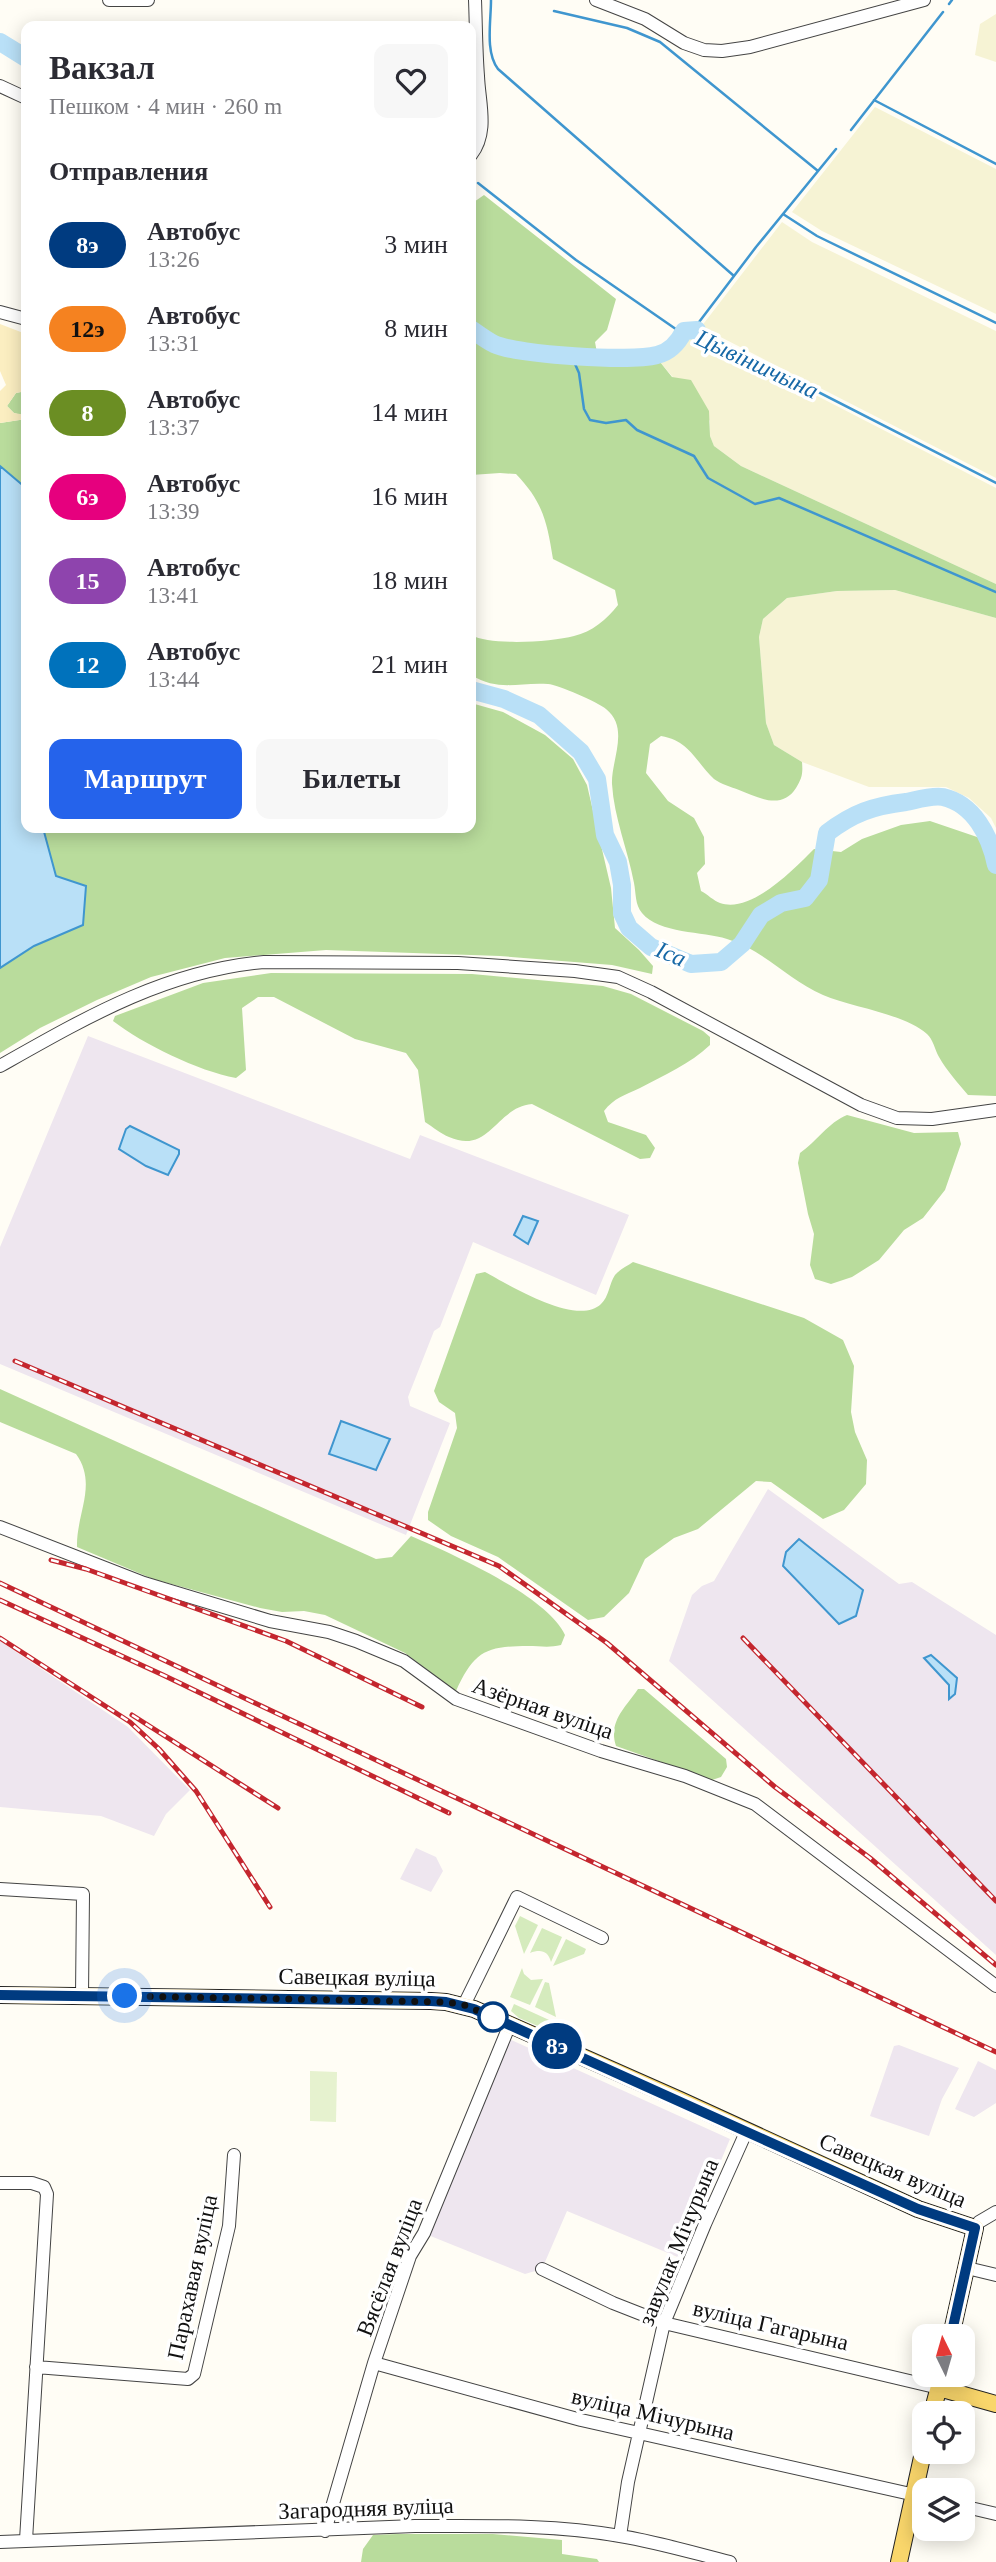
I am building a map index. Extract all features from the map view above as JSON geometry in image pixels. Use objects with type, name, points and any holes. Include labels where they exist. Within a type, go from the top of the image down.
[{"type":"main road","name":"Савецкая вуліца","points":[[0,1995],[431,2001],[464,2005],[918,2209],[975,2228]]},
{"type":"main road","points":[[954,2324],[975,2228]]},
{"type":"main road","name":"вуліца Гагарына","points":[[955,2387],[996,2404]]},
{"type":"main road","points":[[898,2562],[912,2516]]},
{"type":"street","points":[[116,1],[148,0]]},
{"type":"street","points":[[475,0],[476,21]]},
{"type":"street","points":[[596,0],[645,19],[684,43],[704,50],[722,51],[750,47],[924,0]]},
{"type":"street","points":[[476,26],[482,118],[476,148]]},
{"type":"street","points":[[0,86],[21,96]]},
{"type":"street","points":[[0,312],[21,318]]},
{"type":"street","points":[[0,1066],[128,998],[191,974],[264,962],[458,963],[575,971],[618,977],[651,992],[861,1105],[897,1118],[932,1119],[996,1110]]},
{"type":"street","name":"Азёрная вуліца","points":[[0,1527],[144,1583],[271,1621],[329,1632],[404,1661],[456,1699],[601,1751],[685,1776],[755,1804],[996,1986]]},
{"type":"street","points":[[0,1889],[83,1894],[82,1995]]},
{"type":"street","points":[[464,2005],[517,1897],[602,1938]]},
{"type":"street","name":"Вясёлая вуліца","points":[[325,2531],[374,2363],[410,2256],[424,2233],[510,2024]]},
{"type":"street","name":"завулак Мічурына","points":[[620,2536],[639,2432],[664,2323],[747,2130]]},
{"type":"street","name":"Парахавая вуліца","points":[[36,2367],[188,2379],[194,2374],[229,2227],[234,2155]]},
{"type":"street","points":[[0,2183],[32,2183],[44,2187],[47,2194],[26,2540]]},
{"type":"street","name":"Савецкая вуліца","points":[[975,2228],[979,2222],[996,2213]]},
{"type":"street","points":[[967,2268],[996,2275]]},
{"type":"street","name":"вуліца Гагарына","points":[[542,2269],[613,2303],[664,2323],[912,2375]]},
{"type":"street","name":"вуліца Мічурына","points":[[374,2363],[556,2414],[912,2495]]},
{"type":"street","points":[[975,2509],[996,2514]]},
{"type":"street","name":"Загародняя вуліца","points":[[0,2542],[415,2526],[480,2526],[552,2529],[620,2536],[730,2562]]},
{"type":"shaded area","points":[[996,14],[996,62],[975,55],[980,24]]},
{"type":"shaded area","points":[[875,107],[996,169],[996,314],[822,231],[792,212]]},
{"type":"shaded area","points":[[782,222],[812,242],[996,331],[996,478],[701,327]]},
{"type":"shaded area","points":[[691,334],[703,337],[996,488],[996,584],[741,466],[714,446],[710,436],[710,421],[660,362],[681,349]]},
{"type":"shaded area","points":[[895,590],[996,618],[996,828],[991,818],[969,798],[946,787],[869,787],[802,762],[774,745],[766,723],[759,637],[763,619],[787,598],[837,591]]},
{"type":"shaded area","points":[[88,1036],[410,1159],[420,1135],[629,1215],[596,1295],[473,1242],[440,1327],[434,1331],[408,1397],[410,1406],[450,1423],[406,1535],[0,1364],[0,1247]]},
{"type":"shaded area","points":[[768,1489],[899,1584],[912,1582],[996,1635],[996,1955],[669,1661],[692,1595],[702,1586],[714,1581]]},
{"type":"shaded area","points":[[0,1641],[128,1727],[190,1790],[166,1814],[154,1836],[101,1816],[0,1807]]},
{"type":"shaded area","points":[[416,1848],[436,1857],[443,1871],[431,1892],[400,1879]]},
{"type":"shaded area","points":[[507,2038],[730,2139],[680,2258],[567,2211],[542,2269],[525,2274],[428,2235]]},
{"type":"shaded area","points":[[899,2045],[959,2068],[942,2099],[929,2136],[870,2116],[894,2046]]},
{"type":"shaded area","points":[[978,2061],[996,2070],[996,2103],[974,2117],[955,2109]]},
{"type":"green space","points":[[484,195],[616,299],[607,330],[595,342],[597,353],[605,365],[641,366],[660,362],[672,377],[691,380],[709,411],[710,436],[714,446],[741,466],[996,584],[996,618],[895,590],[837,591],[787,598],[763,619],[759,637],[766,723],[774,745],[802,762],[800,781],[784,799],[762,799],[714,779],[686,747],[661,736],[650,744],[646,773],[668,801],[694,818],[704,837],[705,864],[697,873],[701,891],[720,903],[732,905],[758,896],[784,878],[814,849],[841,852],[862,839],[901,825],[930,821],[980,838],[996,836],[996,1096],[968,1095],[942,1062],[929,1036],[917,1027],[810,989],[740,944],[717,936],[670,928],[650,920],[642,913],[637,903],[615,809],[612,775],[618,735],[613,717],[595,702],[553,685],[500,685],[476,678],[476,636],[507,642],[564,638],[593,628],[618,605],[615,590],[553,559],[538,503],[516,474],[476,475],[476,201]]},
{"type":"green space","points":[[21,392],[21,415],[14,413],[7,406],[16,393]]},
{"type":"green space","points":[[21,420],[21,484],[0,466],[0,423]]},
{"type":"green space","points":[[476,704],[503,712],[545,735],[573,759],[587,785],[611,888],[615,928],[653,966],[652,974],[612,965],[500,956],[326,950],[225,958],[151,977],[40,1028],[0,1053],[0,968],[34,946],[83,925],[56,876],[44,833],[476,833]]},
{"type":"green space","points":[[271,973],[472,974],[603,986],[631,994],[703,1031],[710,1037],[710,1045],[677,1069],[616,1100],[604,1111],[608,1122],[646,1135],[655,1148],[650,1158],[640,1159],[532,1104],[510,1113],[474,1140],[463,1141],[446,1136],[425,1122],[418,1070],[406,1053],[355,1039],[274,997],[258,997],[242,1008],[246,1070],[236,1078],[172,1056],[113,1021],[115,1016],[203,983]]},
{"type":"green space","points":[[847,1115],[914,1133],[958,1132],[961,1144],[945,1190],[923,1218],[904,1230],[879,1260],[852,1277],[831,1284],[815,1279],[810,1265],[814,1234],[798,1163],[800,1153],[834,1122]]},
{"type":"green space","points":[[633,1262],[804,1318],[843,1340],[854,1366],[851,1412],[855,1432],[867,1460],[866,1484],[844,1510],[823,1519],[771,1482],[756,1481],[698,1529],[674,1538],[645,1559],[629,1593],[604,1617],[588,1620],[498,1557],[451,1536],[428,1520],[428,1512],[457,1428],[455,1413],[439,1402],[434,1391],[476,1274],[485,1272],[543,1302],[576,1311],[590,1310],[604,1301],[615,1275]]},
{"type":"green space","points":[[0,1389],[376,1559],[392,1557],[411,1536],[429,1544],[496,1577],[539,1605],[555,1620],[565,1635],[561,1645],[513,1646],[491,1650],[475,1660],[456,1691],[405,1653],[325,1615],[260,1608],[153,1579],[77,1547],[86,1488],[82,1465],[76,1454],[0,1422]]},
{"type":"green space","points":[[638,1689],[644,1689],[726,1759],[727,1767],[721,1777],[712,1780],[616,1746],[616,1722]]},
{"type":"green space","points":[[520,1916],[538,1925],[524,1954],[515,1926]]},
{"type":"green space","points":[[542,1928],[562,1937],[551,1962],[544,1952],[530,1953]]},
{"type":"green space","points":[[566,1939],[586,1949],[584,1954],[553,1966]]},
{"type":"green space","points":[[522,1968],[531,1980],[543,1979],[530,2005],[510,1997]]},
{"type":"green space","points":[[545,1982],[549,1983],[556,2017],[535,2007]]},
{"type":"green space","points":[[514,2004],[558,2024],[554,2033],[519,2018],[511,2011]]},
{"type":"green space","points":[[310,2071],[337,2072],[336,2122],[310,2121]]},
{"type":"green space","points":[[493,2534],[562,2540],[562,2554],[597,2559],[599,2562],[361,2562],[363,2549],[373,2535]]},
{"type":"sand","points":[[0,324],[21,332],[21,392],[16,393],[7,406],[14,413],[21,414],[21,420],[0,423],[0,391],[6,385],[0,371]]},
{"type":"water","points":[[0,466],[21,484],[21,833],[44,833],[56,876],[86,886],[83,925],[34,946],[0,968]]},
{"type":"water","points":[[130,1126],[179,1150],[168,1175],[146,1166],[119,1149],[126,1129]]},
{"type":"water","points":[[523,1216],[538,1221],[528,1244],[514,1235]]},
{"type":"water","points":[[341,1421],[390,1439],[376,1470],[329,1454]]},
{"type":"water","points":[[799,1539],[863,1590],[856,1616],[839,1624],[783,1566],[786,1552]]},
{"type":"water","points":[[931,1655],[957,1678],[955,1694],[949,1699],[949,1685],[924,1658]]},
{"type":"waterway","points":[[491,0],[490,45],[498,69],[734,276]]},
{"type":"waterway","points":[[949,4],[952,0]]},
{"type":"waterway","points":[[554,11],[627,28],[660,42],[818,171]]},
{"type":"waterway","points":[[851,130],[943,12]]},
{"type":"waterway","name":"Цывіншчына","points":[[0,42],[21,55]]},
{"type":"waterway","points":[[874,100],[996,164]]},
{"type":"waterway","points":[[693,330],[836,149]]},
{"type":"waterway","points":[[478,183],[576,260],[683,334]]},
{"type":"waterway","points":[[783,214],[817,236],[996,323]]},
{"type":"waterway","name":"Цывіншчына","points":[[697,330],[996,483]]},
{"type":"waterway","name":"Цывіншчына","points":[[476,333],[494,344],[507,348],[549,354],[624,358],[662,354],[673,346],[684,331],[697,330]]},
{"type":"waterway","points":[[571,355],[579,373],[584,409],[590,420],[606,423],[626,420],[637,430],[694,456],[708,478],[755,504],[779,498],[996,592]]},
{"type":"waterway","name":"Іса","points":[[476,691],[504,699],[539,715],[581,752],[597,779],[605,835],[618,862],[622,885],[622,913],[629,928],[651,947],[691,964],[721,962],[742,944],[761,915],[781,903],[805,898],[819,880],[827,833],[855,815],[873,808],[934,797],[954,801],[964,806],[979,823],[990,843],[996,865]]},
{"type":"railway","points":[[15,1361],[499,1566],[607,1643],[775,1787],[870,1858],[996,1965]]},
{"type":"railway","points":[[51,1560],[86,1569],[286,1641],[422,1707]]},
{"type":"railway","points":[[0,1583],[996,2052]]},
{"type":"railway","points":[[0,1600],[163,1675],[449,1813]]},
{"type":"railway","points":[[0,1638],[130,1722],[159,1749],[196,1791],[270,1907]]},
{"type":"railway","points":[[743,1638],[996,1901]]},
{"type":"railway","points":[[132,1715],[278,1808]]},
{"type":"bus line","name":"8э","points":[[0,1995],[431,2001],[464,2005],[918,2209],[975,2228],[954,2324]]},
{"type":"route","points":[[125,1996],[446,2002],[464,2005],[493,2017]]}]
